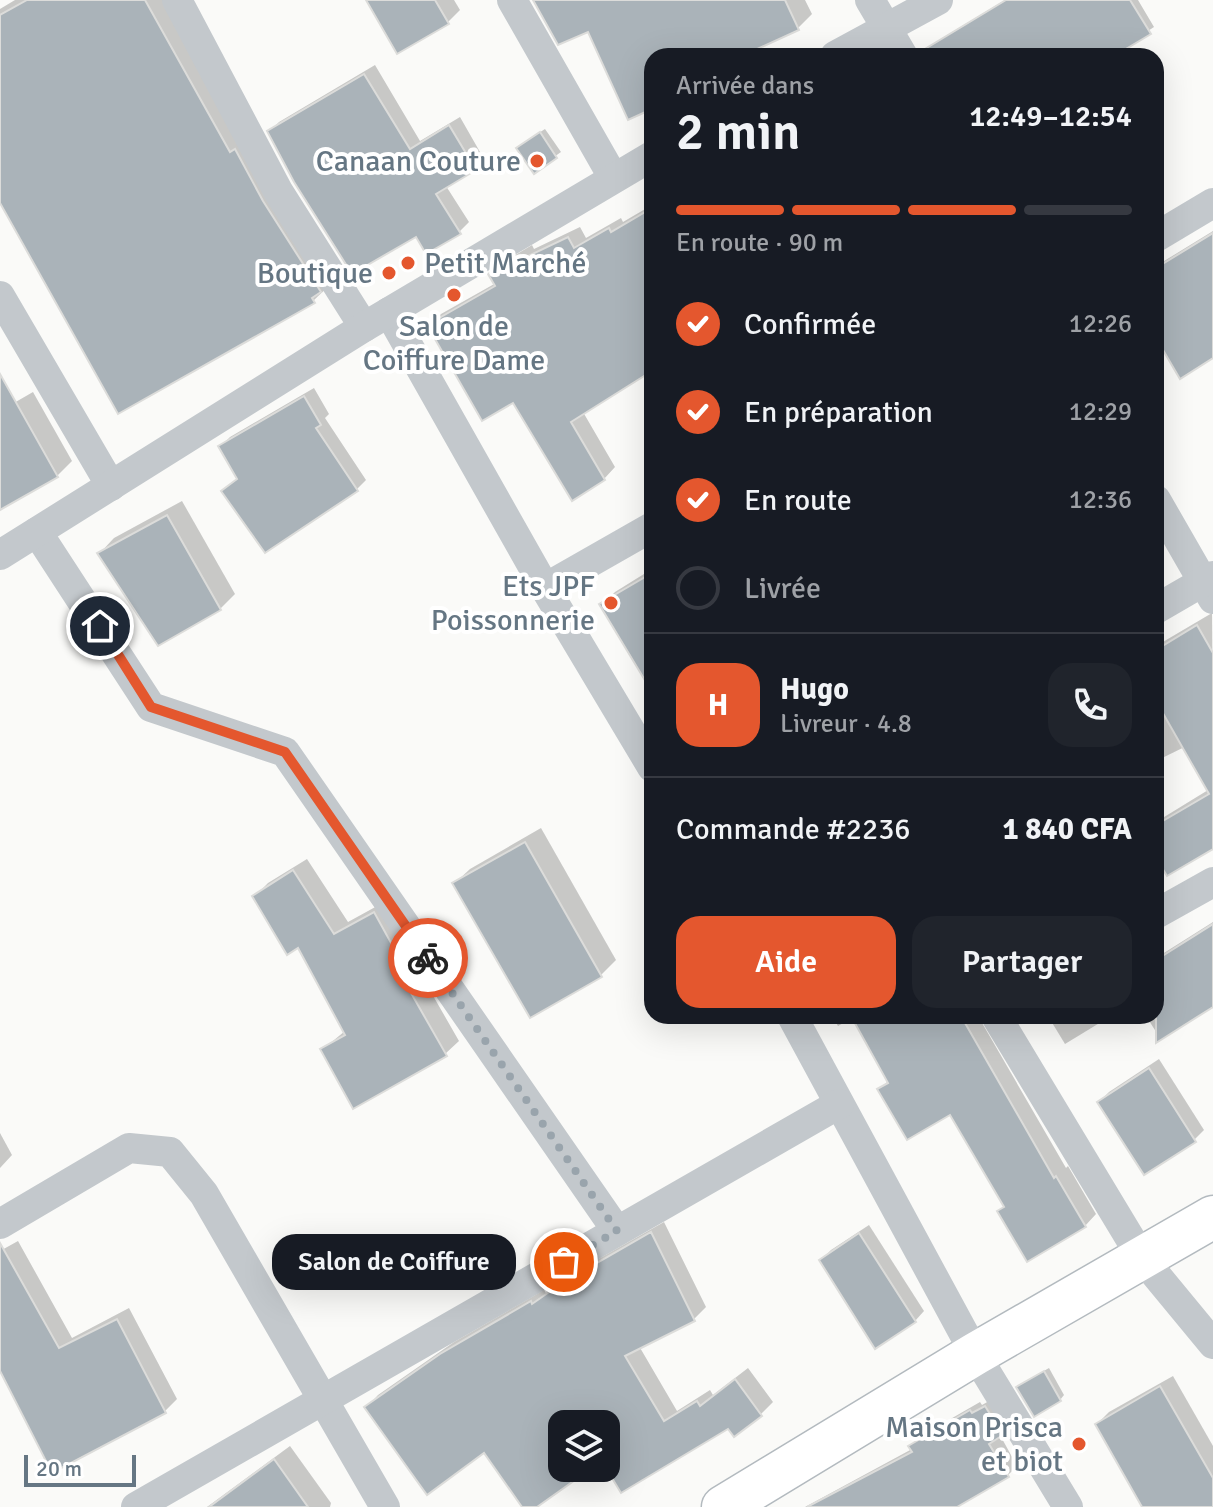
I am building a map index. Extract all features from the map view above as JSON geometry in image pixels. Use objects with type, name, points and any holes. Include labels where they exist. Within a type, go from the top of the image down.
[{"type":"street","points":[[177,0],[278,191],[376,320],[545,588],[644,754]]},
{"type":"street","points":[[512,0],[613,177]]},
{"type":"street","points":[[870,0],[899,48]]},
{"type":"street","points":[[851,48],[938,0]]},
{"type":"street","points":[[0,555],[376,320],[644,160]]},
{"type":"street","points":[[1164,232],[1213,203]]},
{"type":"street","points":[[0,296],[111,486]]},
{"type":"street","points":[[1164,513],[1210,585],[1164,605]]},
{"type":"street","points":[[37,532],[151,707],[285,752],[617,1231]]},
{"type":"street","points":[[545,588],[644,532]]},
{"type":"street","points":[[1164,910],[1213,882]]},
{"type":"street","points":[[796,1024],[975,1354],[1068,1507]]},
{"type":"street","points":[[1001,1024],[1142,1258],[1213,1344]]},
{"type":"street","points":[[136,1507],[839,1104]]},
{"type":"street","points":[[0,1224],[129,1148],[170,1152],[204,1194],[385,1507]]},
{"type":"street","points":[[723,1507],[975,1354],[1213,1217]]},
{"type":"building","points":[[27,0],[145,0],[230,152],[235,149],[263,201],[321,292],[312,298],[315,303],[118,414],[0,203],[0,15]]},
{"type":"building","points":[[366,0],[435,0],[449,24],[397,54]]},
{"type":"building","points":[[533,0],[785,0],[799,30],[760,48],[644,48],[644,113],[628,120],[588,32],[558,45]]},
{"type":"building","points":[[1006,0],[1130,0],[1151,34],[1127,48],[927,48]]},
{"type":"building","points":[[364,74],[410,149],[449,125],[476,170],[436,194],[461,234],[426,254],[416,237],[352,274],[294,182],[267,131]]},
{"type":"building","points":[[540,132],[557,158],[534,174],[516,148]]},
{"type":"building","points":[[644,213],[644,376],[571,422],[605,480],[572,501],[513,403],[482,421],[427,325],[495,286],[488,274],[520,255],[522,259],[568,237],[574,248],[609,228],[611,232]]},
{"type":"building","points":[[1213,233],[1213,358],[1180,379],[1164,352],[1164,263]]},
{"type":"building","points":[[0,374],[58,477],[0,510]]},
{"type":"building","points":[[304,396],[321,425],[316,428],[358,491],[265,553],[221,491],[237,479],[218,446]]},
{"type":"building","points":[[167,515],[221,610],[158,646],[97,553]]},
{"type":"building","points":[[644,578],[644,679],[599,604]]},
{"type":"building","points":[[1197,625],[1213,653],[1213,849],[1167,876],[1164,871],[1164,820],[1209,794],[1164,715],[1164,645]]},
{"type":"building","points":[[525,842],[602,977],[530,1018],[452,883]]},
{"type":"building","points":[[293,870],[334,934],[374,912],[417,990],[411,993],[447,1056],[353,1109],[320,1049],[345,1035],[298,948],[287,955],[252,896]]},
{"type":"building","points":[[1213,924],[1213,1007],[1156,1043],[1156,1024],[1164,1024],[1164,955]]},
{"type":"building","points":[[855,1024],[966,1024],[1054,1178],[1056,1176],[1086,1227],[1027,1262],[997,1211],[1004,1207],[950,1115],[907,1140],[877,1089],[888,1083]]},
{"type":"building","points":[[1149,1068],[1196,1142],[1144,1175],[1097,1102]]},
{"type":"building","points":[[651,1232],[695,1321],[625,1356],[664,1421],[697,1401],[700,1406],[735,1379],[762,1416],[734,1437],[728,1429],[621,1493],[614,1482],[620,1482],[620,1410],[548,1410],[548,1482],[572,1482],[537,1507],[522,1507],[484,1453],[427,1495],[364,1407],[440,1354],[531,1301],[532,1304],[562,1283]]},
{"type":"building","points":[[859,1233],[916,1322],[875,1349],[819,1260]]},
{"type":"building","points":[[0,1243],[59,1348],[117,1319],[166,1413],[52,1473],[0,1371]]},
{"type":"building","points":[[1044,1371],[1061,1401],[1034,1417],[1016,1387]]},
{"type":"building","points":[[1160,1386],[1213,1478],[1213,1507],[1142,1507],[1095,1424]]},
{"type":"building","points":[[985,1406],[1003,1435],[989,1444],[1009,1477],[957,1507],[807,1507],[912,1452],[908,1446],[970,1410],[972,1413]]},
{"type":"building","points":[[274,1459],[308,1507],[209,1507]]},
{"type":"way so far","points":[[428,958],[617,1231],[564,1262]]},
{"type":"place","name":"Canaan Couture","points":[[537,161]]},
{"type":"place","name":"Petit Marché","points":[[408,263]]},
{"type":"place","name":"Boutique","points":[[389,273]]},
{"type":"place","name":"Salon de Coiffure Dame","points":[[454,295]]},
{"type":"place","name":"Ets JPF Poissonnerie","points":[[611,603]]},
{"type":"place","name":"Salon de Coiffure","points":[[564,1262]]},
{"type":"place","name":"Maison Prisca et biot","points":[[1079,1444]]},
{"type":"route","points":[[100,626],[151,707],[285,752],[428,958]]}]
